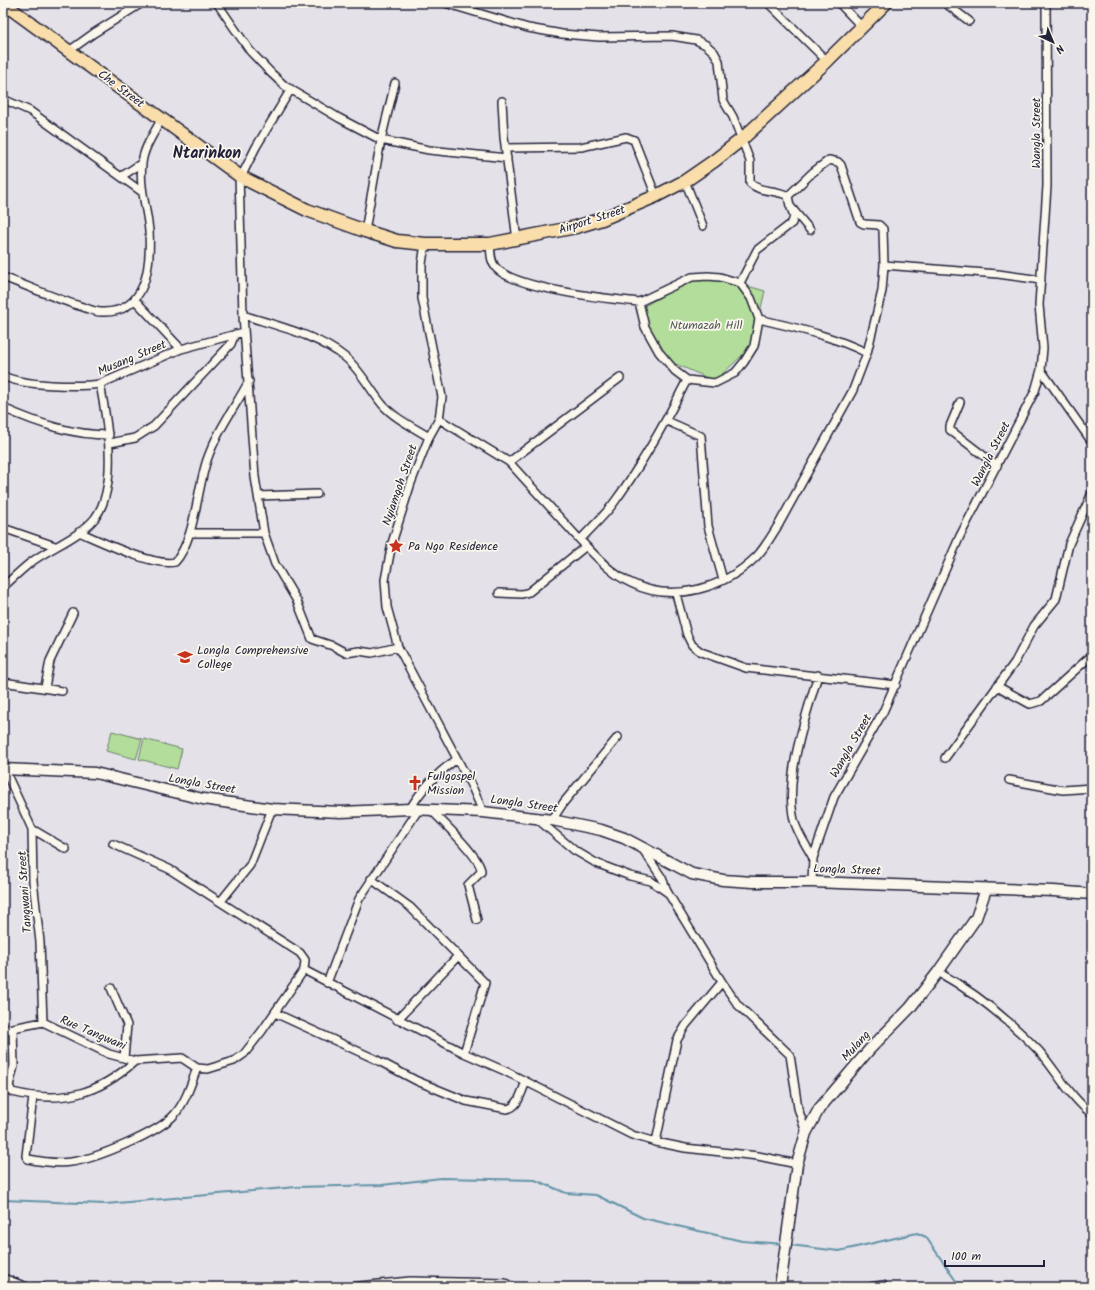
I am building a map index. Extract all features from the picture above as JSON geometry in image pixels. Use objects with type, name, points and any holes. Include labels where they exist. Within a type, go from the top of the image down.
[{"type":"highway","name":"Che Street","points":[[3,3],[161,120],[240,176]]},
{"type":"highway","name":"Airport Street","points":[[240,176],[307,210],[364,232],[397,241],[425,244],[490,244],[517,240],[576,227],[602,219],[656,196],[685,181],[714,161],[742,139],[827,61],[886,3]]},
{"type":"main road","name":"Longla Street","points":[[3,768],[95,773],[203,799],[272,809],[341,812],[414,809],[483,812],[552,820],[601,830],[624,838],[695,875],[723,880],[1054,891],[1092,894]]},
{"type":"main road","name":"Mulang","points":[[780,1287],[797,1164],[806,1133],[819,1109],[869,1050],[910,1008],[938,972],[976,918],[986,889]]},
{"type":"street","points":[[69,51],[129,6],[142,3]]},
{"type":"street","points":[[218,3],[250,51],[271,73],[285,86],[339,118],[381,140],[429,150],[507,158]]},
{"type":"street","points":[[445,3],[528,28],[562,34],[599,37],[672,36],[696,40],[714,52],[719,61],[723,100],[734,117],[750,161],[750,183],[758,189],[781,192],[788,196],[794,216],[792,223],[757,250],[740,283]]},
{"type":"street","points":[[768,3],[827,61]]},
{"type":"street","points":[[839,3],[862,27]]},
{"type":"street","points":[[945,3],[970,21]]},
{"type":"street","name":"Wangla Street","points":[[812,882],[813,858],[834,797],[883,712],[960,536],[1035,391],[1041,370],[1043,348],[1039,305],[1047,186],[1046,3]]},
{"type":"street","points":[[364,232],[381,140],[395,82]]},
{"type":"street","points":[[291,89],[240,176],[244,332],[258,496],[264,533],[275,564],[297,601],[312,639],[333,646],[346,653],[359,651],[372,653],[398,647]]},
{"type":"street","points":[[3,99],[30,111],[122,176],[142,192]]},
{"type":"street","points":[[502,100],[507,158],[517,240]]},
{"type":"street","points":[[3,277],[51,296],[99,312],[124,309],[135,300],[145,281],[149,259],[149,230],[142,192],[142,163],[147,147],[161,120]]},
{"type":"street","points":[[506,148],[581,147],[626,137],[631,138],[634,140],[656,196]]},
{"type":"street","points":[[439,420],[509,462],[586,546],[618,576],[632,584],[652,590],[676,594],[697,590],[723,580],[745,566],[768,542],[853,390],[867,353],[878,308],[884,265],[883,229],[879,225],[864,224],[860,222],[841,165],[838,162],[828,160],[788,196]]},
{"type":"street","points":[[122,176],[142,163]]},
{"type":"street","points":[[685,181],[703,226]]},
{"type":"street","points":[[790,206],[810,230]]},
{"type":"street","name":"Nyiamgoh Street","points":[[425,244],[422,264],[422,298],[442,397],[439,420],[429,437],[411,483],[388,561],[385,580],[387,607],[398,647],[483,812]]},
{"type":"street","points":[[490,244],[492,261],[504,274],[531,284],[597,298],[639,302],[692,277],[720,276],[740,283],[751,298],[759,319],[754,346],[735,373],[715,383],[688,380],[675,371],[658,352],[645,327],[639,302]]},
{"type":"street","points":[[884,265],[998,274],[1041,280]]},
{"type":"street","points":[[135,300],[181,349]]},
{"type":"street","points":[[243,315],[280,327],[335,350],[348,360],[383,404],[396,417],[429,437]]},
{"type":"street","points":[[759,319],[824,335],[846,342],[867,353]]},
{"type":"street","name":"Musang Street","points":[[3,376],[51,385],[87,386],[100,384],[181,349],[244,332]]},
{"type":"street","points":[[110,444],[135,438],[154,426],[231,344],[236,334]]},
{"type":"street","points":[[1041,370],[1092,442]]},
{"type":"street","points":[[509,462],[620,378]]},
{"type":"street","points":[[580,540],[613,504],[667,421],[688,380]]},
{"type":"street","points":[[79,532],[122,550],[158,561],[170,563],[177,560],[190,533],[198,493],[208,456],[249,381]]},
{"type":"street","points":[[3,587],[30,563],[79,532],[100,510],[108,481],[110,444],[100,384]]},
{"type":"street","points":[[960,402],[950,430],[997,466]]},
{"type":"street","points":[[3,408],[44,425],[94,435],[109,435]]},
{"type":"street","points":[[667,421],[701,436],[708,526],[723,580]]},
{"type":"street","points":[[945,758],[984,707],[997,686],[1015,662],[1034,626],[1056,599],[1069,544],[1092,493]]},
{"type":"street","points":[[258,496],[317,494]]},
{"type":"street","points":[[3,528],[55,546]]},
{"type":"street","points":[[190,533],[264,533]]},
{"type":"street","points":[[499,593],[522,594],[529,592],[586,546]]},
{"type":"street","points":[[676,594],[687,635],[692,645],[701,652],[746,668],[896,685]]},
{"type":"street","points":[[45,687],[50,661],[73,613]]},
{"type":"street","points":[[997,686],[1030,704],[1041,701],[1092,655]]},
{"type":"street","points":[[813,858],[794,822],[792,809],[793,771],[800,739],[818,675]]},
{"type":"street","points":[[3,682],[45,687],[62,691]]},
{"type":"street","points":[[552,820],[568,797],[618,737]]},
{"type":"street","points":[[327,983],[359,899],[414,809],[423,788],[431,779],[457,759]]},
{"type":"street","name":"Tangwani Street","points":[[3,768],[32,830],[33,881],[40,942],[43,1022]]},
{"type":"street","points":[[1010,780],[1063,790],[1092,788]]},
{"type":"street","points":[[221,902],[250,865],[272,809]]},
{"type":"street","points":[[431,810],[461,841],[480,866],[481,872],[468,885],[477,920]]},
{"type":"street","points":[[536,818],[564,842],[596,863],[651,882],[668,893]]},
{"type":"street","points":[[32,830],[66,849]]},
{"type":"street","points":[[113,844],[169,869],[300,953],[305,960],[304,970],[275,1013],[244,1054],[234,1061],[208,1069],[197,1068],[182,1058],[135,1061]]},
{"type":"street","points":[[642,848],[662,878],[668,893],[722,982],[738,1005],[790,1055],[798,1108],[806,1133]]},
{"type":"street","points":[[372,879],[410,907],[485,983],[464,1053]]},
{"type":"street","points":[[397,1020],[458,956]]},
{"type":"street","points":[[304,970],[397,1020],[632,1134],[656,1142],[685,1148],[758,1156],[797,1164]]},
{"type":"street","points":[[938,972],[958,983],[997,1011],[1040,1052],[1066,1087],[1091,1111]]},
{"type":"street","points":[[656,1142],[677,1040],[686,1025],[722,982]]},
{"type":"street","points":[[111,988],[127,1025],[124,1058]]},
{"type":"street","points":[[275,1013],[375,1059],[417,1081],[466,1101],[507,1109],[512,1108],[516,1105],[526,1082]]},
{"type":"street","name":"Rue Tangwani","points":[[3,1030],[43,1022],[97,1048],[135,1061]]},
{"type":"street","name":"Rue Tangwani","points":[[13,1028],[14,1066],[9,1089],[12,1092],[33,1097],[76,1095],[94,1089],[110,1081],[135,1061]]},
{"type":"street","points":[[33,1097],[26,1156],[28,1159],[43,1163],[71,1162],[90,1158],[160,1127],[174,1115],[184,1101],[197,1068]]},
{"type":"street","points":[[3,1278],[27,1287]]},
{"type":"street","points":[[349,1287],[410,1284],[506,1283],[513,1287]]},
{"type":"street","points":[[870,1287],[883,1285]]},
{"type":"street","points":[[34,1287],[42,1287]]},
{"type":"green space","name":"Ntumazah Hill","points":[[694,278],[720,278],[765,291],[752,346],[715,381],[664,359],[646,327],[641,308]]},
{"type":"green space","points":[[112,731],[142,739],[136,759],[106,751]]},
{"type":"green space","points":[[144,739],[182,749],[177,769],[139,759]]},
{"type":"waterway","points":[[3,1200],[106,1204],[296,1187],[382,1185],[441,1178],[535,1180],[566,1193],[596,1195],[643,1218],[742,1241],[784,1244]]},
{"type":"waterway","points":[[790,1245],[839,1251],[917,1233],[926,1237],[960,1287]]},
{"type":"place","name":"Pa Ngo Residence","points":[[396,546]]},
{"type":"place","name":"Longla Comprehensive College","points":[[185,657]]},
{"type":"place","name":"Fullgospel Mission","points":[[415,783]]},
{"type":"district","name":"Ntarinkon","points":[[207,153]]}]
